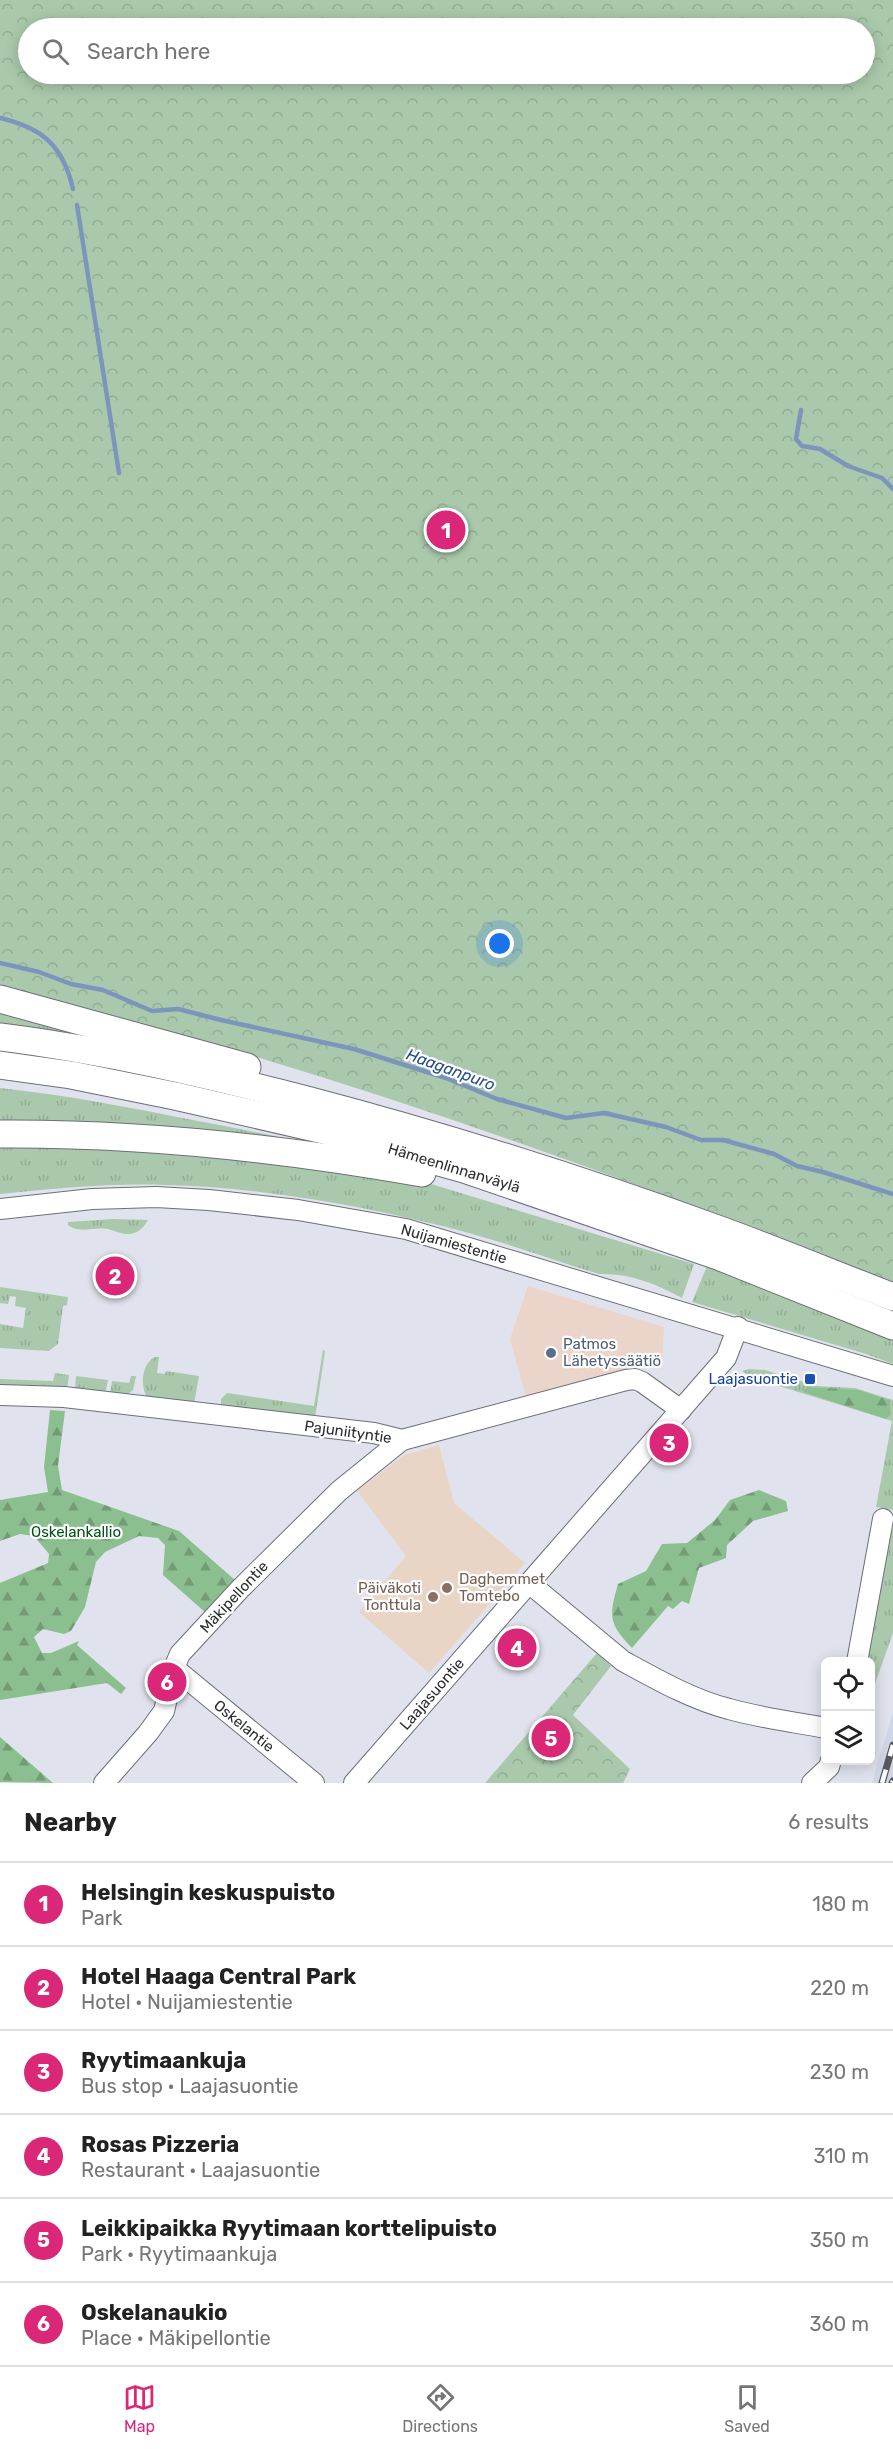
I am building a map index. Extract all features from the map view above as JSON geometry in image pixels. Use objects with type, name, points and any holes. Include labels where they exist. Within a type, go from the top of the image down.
[{"type":"highway","points":[[0,999],[294,1080],[388,1121]]},
{"type":"highway","name":"Hämeenlinnanväylä","points":[[0,1037],[77,1048],[180,1069],[388,1121],[533,1165],[650,1204],[893,1297]]},
{"type":"highway","name":"Hämeenlinnanväylä","points":[[0,1065],[71,1075],[324,1130],[464,1169],[718,1256],[893,1326]]},
{"type":"highway","points":[[0,1134],[72,1133],[240,1145],[527,1191]]},
{"type":"street","name":"Nuijamiestentie","points":[[0,1209],[92,1199],[156,1197],[209,1200],[298,1210],[406,1229],[893,1376]]},
{"type":"street","name":"Laajasuontie","points":[[354,1783],[726,1358],[738,1328]]},
{"type":"street","name":"Pajuniityntie","points":[[0,1395],[64,1397],[374,1433],[402,1440],[635,1379],[681,1410]]},
{"type":"street","name":"Mäkipellontie","points":[[104,1783],[164,1711],[174,1668],[180,1654],[240,1589],[339,1491],[402,1440]]},
{"type":"street","points":[[858,1657],[883,1519]]},
{"type":"street","points":[[529,1583],[623,1661],[638,1669],[698,1698],[728,1709],[821,1727]]},
{"type":"street","name":"Oskelantie","points":[[174,1668],[314,1783]]},
{"type":"street","points":[[812,1783],[830,1765]]},
{"type":"shaded area","points":[[528,1286],[664,1327],[662,1366],[628,1368],[526,1397],[510,1339]]},
{"type":"shaded area","points":[[439,1445],[454,1503],[525,1563],[429,1673],[359,1612],[406,1556],[357,1491],[404,1455]]},
{"type":"shaded area","points":[[893,1713],[893,1783],[872,1783],[877,1765]]},
{"type":"green space","points":[[0,0],[893,0],[893,1283],[563,1158],[340,1083],[114,1016],[0,987]]},
{"type":"green space","points":[[0,1007],[193,1057],[0,1023]]},
{"type":"green space","points":[[0,1088],[124,1107],[276,1136],[354,1154],[0,1127]]},
{"type":"green space","points":[[0,1144],[126,1144],[418,1180],[694,1264],[682,1298],[642,1280],[621,1275],[599,1274],[469,1233],[356,1207],[278,1194],[201,1187],[123,1185],[0,1194]]},
{"type":"green space","points":[[113,1219],[148,1220],[139,1231],[128,1234],[106,1229],[83,1230],[68,1225],[68,1222]]},
{"type":"green space","points":[[707,1266],[893,1338],[893,1364],[692,1302]]},
{"type":"green space","points":[[0,1287],[68,1297],[67,1305],[63,1306],[58,1344],[49,1351],[0,1348],[0,1324],[23,1328],[26,1308],[15,1306],[16,1297],[10,1296],[8,1304],[0,1303]]},
{"type":"green space","points":[[323,1350],[325,1351],[315,1418],[221,1407],[221,1399],[227,1393],[314,1406]]},
{"type":"green space","points":[[159,1357],[157,1373],[165,1374],[166,1371],[199,1376],[194,1404],[148,1399],[145,1394],[143,1376],[150,1360]]},
{"type":"green space","points":[[765,1370],[817,1386],[855,1388],[893,1400],[893,1510],[876,1507],[892,1421],[753,1378],[742,1371]]},
{"type":"green space","points":[[55,1373],[69,1375],[67,1390],[0,1389],[0,1379],[53,1381]]},
{"type":"green space","points":[[76,1376],[108,1380],[105,1394],[75,1390]]},
{"type":"green space","points":[[131,1376],[136,1376],[133,1390],[128,1394],[110,1394],[112,1381],[129,1383]]},
{"type":"green space","points":[[807,1387],[858,1390],[889,1400],[891,1414],[886,1419],[803,1392]]},
{"type":"green space","name":"Oskelankallio","points":[[50,1410],[65,1411],[58,1466],[62,1490],[179,1531],[235,1580],[206,1613],[163,1575],[165,1545],[158,1538],[139,1536],[105,1552],[96,1562],[85,1607],[71,1631],[64,1634],[43,1629],[34,1637],[42,1653],[51,1653],[79,1641],[77,1645],[126,1688],[121,1694],[107,1683],[0,1700],[0,1583],[48,1563],[49,1554],[34,1536],[20,1534],[0,1541],[0,1500],[48,1492],[44,1467]]},
{"type":"green space","points":[[759,1490],[786,1501],[788,1511],[753,1521],[727,1545],[726,1558],[699,1568],[689,1604],[682,1601],[673,1609],[668,1606],[632,1648],[618,1632],[613,1619],[613,1604],[618,1584],[646,1571],[662,1544],[687,1543],[715,1520],[730,1500]]},
{"type":"green space","points":[[893,1525],[893,1633],[875,1684],[875,1657],[866,1657]]},
{"type":"green space","points":[[597,1653],[611,1666],[573,1715],[630,1769],[623,1783],[485,1783]]},
{"type":"green space","points":[[0,1737],[53,1783],[0,1782]]},
{"type":"waterway","points":[[0,118],[28,127],[48,141],[63,161],[73,189]]},
{"type":"waterway","points":[[77,205],[119,473]]},
{"type":"waterway","points":[[801,410],[796,439],[802,446],[820,449],[848,466],[882,478],[893,489]]},
{"type":"waterway","name":"Haaganpuro","points":[[0,963],[39,972],[71,984],[103,990],[152,1011],[178,1009],[354,1049],[446,1078],[497,1099],[566,1118],[604,1113],[666,1127],[701,1140],[723,1140],[774,1154],[797,1166],[893,1194]]},
{"type":"railway","points":[[882,1783],[893,1745]]},
{"type":"place","name":"Helsingin keskuspuisto","points":[[446,530]]},
{"type":"place","name":"Hotel Haaga Central Park","points":[[115,1276]]},
{"type":"place","name":"Patmos Lähetyssäätiö","points":[[551,1353]]},
{"type":"place","name":"Laajasuontie","points":[[810,1379]]},
{"type":"place","name":"Ryytimaankuja","points":[[669,1443]]},
{"type":"place","name":"Daghemmet Tomtebo","points":[[447,1588]]},
{"type":"place","name":"Päiväkoti Tonttula","points":[[433,1597]]},
{"type":"place","name":"Rosas Pizzeria","points":[[517,1648]]},
{"type":"place","name":"Oskelanaukio","points":[[167,1682]]},
{"type":"place","name":"Leikkipaikka Ryytimaan korttelipuisto","points":[[551,1738]]}]
